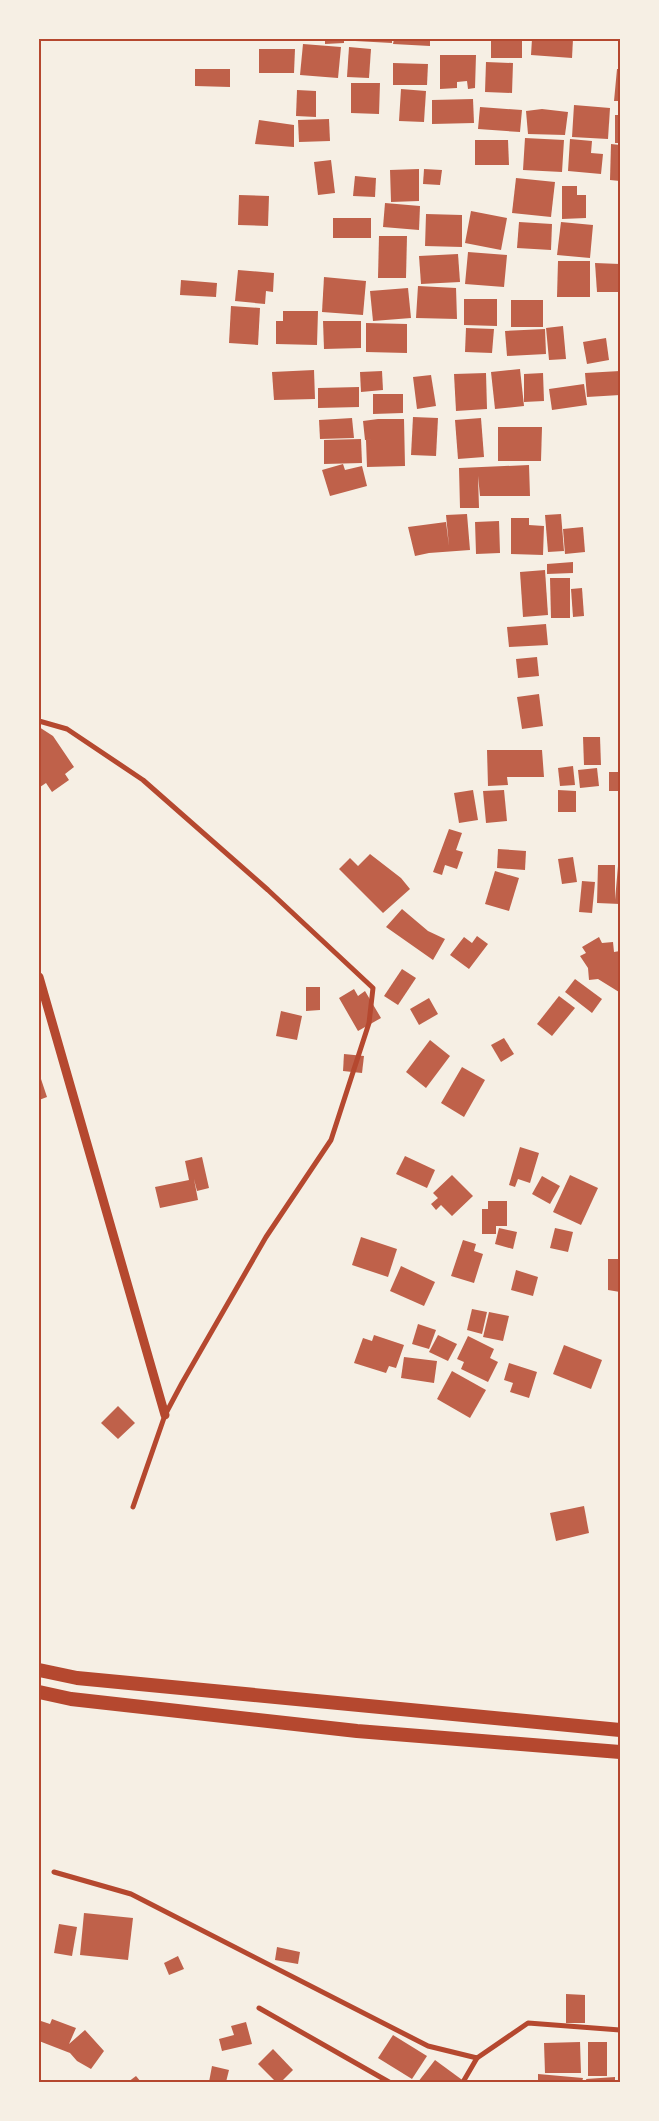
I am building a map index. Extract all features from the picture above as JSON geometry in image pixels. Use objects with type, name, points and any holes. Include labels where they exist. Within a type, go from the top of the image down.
[{"type":"highway","points":[[39,1670],[77,1678],[620,1730]]},
{"type":"highway","points":[[39,1692],[71,1698],[357,1731],[620,1752]]},
{"type":"street","points":[[39,721],[67,729],[143,780],[268,890],[373,988],[369,1023],[331,1140],[266,1237],[165,1415],[133,1506]]},
{"type":"street","points":[[39,977],[165,1415]]},
{"type":"street","points":[[54,1872],[131,1894],[428,2046],[477,2058]]},
{"type":"street","points":[[259,2008],[389,2082]]},
{"type":"street","points":[[463,2082],[477,2058],[528,2024],[620,2030]]},
{"type":"building","points":[[325,39],[344,39],[344,43],[325,44]]},
{"type":"building","points":[[355,39],[392,39],[392,43],[355,41]]},
{"type":"building","points":[[394,39],[430,39],[430,46],[393,44]]},
{"type":"building","points":[[491,39],[522,39],[522,58],[491,58]]},
{"type":"building","points":[[532,39],[573,39],[572,58],[531,55]]},
{"type":"building","points":[[303,44],[341,47],[338,78],[300,75]]},
{"type":"building","points":[[349,47],[371,49],[369,78],[347,77]]},
{"type":"building","points":[[259,49],[295,49],[294,73],[259,73]]},
{"type":"building","points":[[440,55],[476,55],[475,88],[468,89],[467,81],[457,82],[457,88],[440,89]]},
{"type":"building","points":[[486,62],[513,63],[512,93],[485,92]]},
{"type":"building","points":[[393,63],[428,64],[427,85],[393,85]]},
{"type":"building","points":[[195,69],[230,69],[230,87],[195,86]]},
{"type":"building","points":[[617,69],[620,69],[620,101],[614,101]]},
{"type":"building","points":[[351,83],[380,83],[379,114],[351,113]]},
{"type":"building","points":[[401,89],[426,91],[424,122],[399,121]]},
{"type":"building","points":[[297,90],[316,91],[316,117],[296,116]]},
{"type":"building","points":[[473,99],[474,123],[432,124],[432,100]]},
{"type":"building","points":[[574,105],[610,108],[608,139],[572,137]]},
{"type":"building","points":[[480,107],[522,110],[520,132],[478,129]]},
{"type":"building","points":[[542,109],[568,112],[565,135],[528,134],[526,111]]},
{"type":"building","points":[[615,115],[620,115],[620,143],[615,143]]},
{"type":"building","points":[[329,119],[330,141],[299,142],[298,120]]},
{"type":"building","points":[[259,120],[294,125],[294,147],[255,144]]},
{"type":"building","points":[[525,138],[564,140],[562,172],[523,170]]},
{"type":"building","points":[[570,139],[592,141],[591,153],[603,154],[601,174],[568,171]]},
{"type":"building","points":[[475,140],[508,140],[509,165],[475,165]]},
{"type":"building","points":[[611,144],[620,145],[620,181],[610,180]]},
{"type":"building","points":[[331,160],[335,193],[318,195],[314,162]]},
{"type":"building","points":[[419,169],[419,201],[391,202],[390,170]]},
{"type":"building","points":[[424,169],[442,170],[440,185],[423,184]]},
{"type":"building","points":[[355,176],[376,178],[375,197],[353,196]]},
{"type":"building","points":[[516,178],[555,182],[551,217],[512,213]]},
{"type":"building","points":[[562,186],[577,186],[577,195],[586,195],[586,218],[562,219]]},
{"type":"building","points":[[239,195],[269,196],[268,226],[238,225]]},
{"type":"building","points":[[385,203],[420,206],[419,230],[383,227]]},
{"type":"building","points":[[471,211],[507,218],[501,250],[465,243]]},
{"type":"building","points":[[426,214],[462,215],[462,247],[425,246]]},
{"type":"building","points":[[333,218],[371,218],[371,238],[333,238]]},
{"type":"building","points":[[519,222],[552,224],[551,250],[517,248]]},
{"type":"building","points":[[561,222],[593,225],[590,258],[557,255]]},
{"type":"building","points":[[379,236],[407,236],[406,278],[378,278]]},
{"type":"building","points":[[468,252],[507,255],[504,287],[465,284]]},
{"type":"building","points":[[458,254],[460,282],[421,284],[419,256]]},
{"type":"building","points":[[558,261],[590,261],[590,297],[557,297]]},
{"type":"building","points":[[595,263],[620,264],[620,292],[597,292]]},
{"type":"building","points":[[238,270],[274,273],[273,292],[266,291],[265,304],[235,301]]},
{"type":"building","points":[[324,277],[366,281],[363,315],[322,312]]},
{"type":"building","points":[[181,280],[217,283],[216,297],[180,295]]},
{"type":"building","points":[[418,286],[456,288],[457,319],[416,318]]},
{"type":"building","points":[[408,288],[411,318],[373,321],[370,291]]},
{"type":"building","points":[[464,299],[497,299],[497,326],[464,325]]},
{"type":"building","points":[[511,300],[543,300],[543,327],[511,327]]},
{"type":"building","points":[[231,306],[260,308],[258,345],[229,343]]},
{"type":"building","points":[[283,311],[318,311],[317,345],[276,344],[276,321],[283,321]]},
{"type":"building","points":[[323,321],[361,321],[361,348],[324,349]]},
{"type":"building","points":[[366,323],[407,324],[407,353],[366,352]]},
{"type":"building","points":[[563,326],[566,359],[549,360],[546,328]]},
{"type":"building","points":[[466,328],[494,329],[492,353],[465,352]]},
{"type":"building","points":[[545,329],[546,354],[507,356],[505,331]]},
{"type":"building","points":[[606,338],[609,360],[587,364],[583,342]]},
{"type":"building","points":[[520,369],[524,406],[495,409],[491,372]]},
{"type":"building","points":[[314,370],[315,399],[274,400],[272,372]]},
{"type":"building","points":[[382,371],[383,390],[361,392],[360,372]]},
{"type":"building","points":[[620,371],[620,395],[587,397],[585,373]]},
{"type":"building","points":[[486,373],[487,409],[456,411],[454,374]]},
{"type":"building","points":[[543,373],[544,401],[524,402],[524,374]]},
{"type":"building","points":[[431,375],[436,406],[417,409],[413,377]]},
{"type":"building","points":[[584,384],[587,405],[552,410],[549,389]]},
{"type":"building","points":[[359,387],[359,407],[318,408],[318,388]]},
{"type":"building","points":[[373,394],[403,394],[403,413],[373,414]]},
{"type":"building","points":[[413,417],[438,418],[436,456],[411,455]]},
{"type":"building","points":[[352,418],[354,438],[320,439],[319,420]]},
{"type":"building","points":[[481,418],[484,457],[458,459],[455,420]]},
{"type":"building","points":[[404,419],[405,466],[367,467],[366,440],[391,439],[365,440],[363,421]]},
{"type":"building","points":[[498,427],[542,427],[541,461],[498,461]]},
{"type":"building","points":[[361,439],[362,463],[324,464],[324,440]]},
{"type":"building","points":[[343,464],[345,470],[362,466],[367,486],[330,496],[322,470]]},
{"type":"building","points":[[529,465],[530,496],[480,496],[478,476],[479,508],[460,508],[459,468]]},
{"type":"building","points":[[467,514],[470,550],[415,556],[408,527],[446,522],[449,546],[446,515]]},
{"type":"building","points":[[561,514],[564,551],[548,552],[545,515]]},
{"type":"building","points":[[511,518],[529,518],[529,525],[544,526],[543,555],[511,554]]},
{"type":"building","points":[[499,521],[500,553],[476,554],[475,522]]},
{"type":"building","points":[[583,527],[585,552],[565,554],[563,529]]},
{"type":"building","points":[[573,562],[573,573],[547,574],[547,564]]},
{"type":"building","points":[[545,570],[548,615],[523,617],[520,572]]},
{"type":"building","points":[[550,578],[570,578],[570,618],[551,618]]},
{"type":"building","points":[[582,588],[584,616],[573,617],[571,589]]},
{"type":"building","points":[[546,624],[548,645],[509,647],[507,627]]},
{"type":"building","points":[[537,657],[539,676],[518,678],[516,659]]},
{"type":"building","points":[[539,694],[543,726],[522,729],[517,697]]},
{"type":"building","points":[[39,727],[53,736],[74,767],[65,774],[69,780],[52,792],[46,783],[40,787],[39,784]]},
{"type":"building","points":[[583,737],[600,737],[601,765],[584,765]]},
{"type":"building","points":[[487,750],[542,750],[544,777],[507,777],[508,785],[488,786]]},
{"type":"building","points":[[573,766],[575,785],[560,786],[558,768]]},
{"type":"building","points":[[597,768],[599,786],[580,788],[578,770]]},
{"type":"building","points":[[609,772],[620,772],[620,791],[609,791]]},
{"type":"building","points":[[473,790],[478,820],[459,823],[454,793]]},
{"type":"building","points":[[504,790],[507,821],[486,823],[483,791]]},
{"type":"building","points":[[558,790],[576,791],[576,812],[558,812]]},
{"type":"building","points":[[449,829],[462,833],[456,850],[463,852],[457,869],[445,865],[442,875],[433,872]]},
{"type":"building","points":[[498,849],[526,851],[525,870],[497,868]]},
{"type":"building","points":[[370,854],[401,878],[410,889],[383,913],[339,869],[350,858],[358,866]]},
{"type":"building","points":[[573,857],[577,882],[562,884],[558,859]]},
{"type":"building","points":[[598,865],[615,865],[615,900],[618,866],[620,867],[620,904],[597,903]]},
{"type":"building","points":[[495,871],[519,878],[509,911],[485,904]]},
{"type":"building","points":[[582,881],[595,882],[592,913],[579,912]]},
{"type":"building","points":[[402,909],[428,931],[445,939],[433,960],[386,927]]},
{"type":"building","points":[[477,936],[488,944],[469,969],[450,955],[464,937],[472,943]]},
{"type":"building","points":[[599,937],[602,943],[613,942],[614,952],[620,951],[619,992],[598,979],[589,980],[588,968],[580,956],[586,953],[582,947]]},
{"type":"building","points":[[402,969],[416,978],[398,1005],[384,996]]},
{"type":"building","points":[[575,979],[602,999],[592,1013],[565,992]]},
{"type":"building","points":[[306,987],[320,987],[320,1010],[306,1011]]},
{"type":"building","points":[[354,989],[358,996],[365,991],[381,1018],[358,1031],[339,998]]},
{"type":"building","points":[[559,996],[575,1008],[552,1036],[537,1024]]},
{"type":"building","points":[[429,998],[438,1014],[419,1025],[410,1009]]},
{"type":"building","points":[[281,1011],[302,1016],[297,1040],[276,1036]]},
{"type":"building","points":[[504,1038],[514,1054],[501,1062],[491,1045]]},
{"type":"building","points":[[430,1040],[450,1056],[426,1088],[406,1072]]},
{"type":"building","points":[[344,1054],[364,1056],[362,1073],[343,1071]]},
{"type":"building","points":[[462,1067],[485,1080],[464,1117],[441,1103]]},
{"type":"building","points":[[39,1073],[47,1097],[39,1100]]},
{"type":"building","points":[[520,1147],[539,1153],[530,1183],[518,1179],[515,1187],[509,1185]]},
{"type":"building","points":[[405,1156],[435,1170],[427,1188],[396,1174]]},
{"type":"building","points":[[202,1157],[209,1188],[197,1191],[194,1179],[198,1200],[160,1208],[155,1187],[189,1180],[185,1161]]},
{"type":"building","points":[[452,1175],[473,1196],[452,1216],[441,1205],[436,1210],[431,1204],[438,1198],[433,1193]]},
{"type":"building","points":[[570,1175],[598,1188],[581,1225],[553,1212]]},
{"type":"building","points":[[542,1176],[560,1186],[550,1204],[532,1194]]},
{"type":"building","points":[[488,1201],[507,1201],[507,1226],[496,1226],[496,1234],[482,1234],[482,1209],[488,1209]]},
{"type":"building","points":[[499,1228],[517,1232],[513,1249],[495,1244]]},
{"type":"building","points":[[555,1228],[573,1232],[568,1252],[550,1248]]},
{"type":"building","points":[[361,1237],[397,1249],[388,1277],[352,1265]]},
{"type":"building","points":[[463,1240],[476,1244],[474,1251],[483,1254],[474,1283],[451,1276]]},
{"type":"building","points":[[608,1259],[620,1259],[620,1292],[608,1290]]},
{"type":"building","points":[[401,1266],[435,1282],[424,1306],[390,1291]]},
{"type":"building","points":[[516,1270],[538,1277],[533,1296],[511,1290]]},
{"type":"building","points":[[472,1309],[487,1312],[482,1334],[467,1330]]},
{"type":"building","points":[[489,1312],[509,1316],[503,1341],[483,1337]]},
{"type":"building","points":[[418,1324],[436,1330],[429,1349],[412,1344]]},
{"type":"building","points":[[374,1335],[404,1345],[396,1368],[389,1366],[386,1373],[354,1363],[363,1338],[372,1341]]},
{"type":"building","points":[[438,1335],[457,1344],[448,1361],[429,1352]]},
{"type":"building","points":[[468,1336],[494,1349],[490,1358],[498,1362],[488,1382],[461,1369],[464,1362],[457,1359]]},
{"type":"building","points":[[564,1345],[602,1360],[591,1389],[553,1374]]},
{"type":"building","points":[[404,1357],[437,1361],[434,1383],[401,1378]]},
{"type":"building","points":[[509,1363],[537,1372],[529,1398],[510,1392],[513,1383],[504,1380]]},
{"type":"building","points":[[452,1371],[486,1390],[470,1418],[437,1399]]},
{"type":"building","points":[[118,1406],[135,1423],[118,1439],[101,1423]]},
{"type":"building","points":[[584,1506],[589,1533],[556,1541],[550,1513]]},
{"type":"building","points":[[84,1913],[133,1918],[128,1960],[80,1955]]},
{"type":"building","points":[[59,1924],[77,1927],[72,1956],[54,1953]]},
{"type":"building","points":[[277,1947],[300,1952],[298,1964],[275,1960]]},
{"type":"building","points":[[178,1956],[184,1969],[169,1975],[164,1963]]},
{"type":"building","points":[[566,1994],[585,1995],[585,2023],[566,2023]]},
{"type":"building","points":[[52,2019],[76,2028],[69,2044],[85,2030],[104,2051],[91,2069],[77,2061],[70,2053],[39,2041],[41,2021],[50,2024]]},
{"type":"building","points":[[246,2022],[252,2044],[222,2051],[219,2039],[234,2035],[231,2026]]},
{"type":"building","points":[[393,2035],[427,2056],[412,2079],[378,2058]]},
{"type":"building","points":[[580,2042],[581,2073],[545,2073],[544,2043]]},
{"type":"building","points":[[588,2042],[607,2042],[607,2076],[588,2076]]},
{"type":"building","points":[[273,2049],[293,2070],[281,2082],[276,2082],[258,2064]]},
{"type":"building","points":[[435,2060],[465,2082],[418,2082]]},
{"type":"building","points":[[212,2066],[229,2070],[226,2082],[209,2082]]},
{"type":"building","points":[[538,2074],[583,2078],[582,2082],[538,2082]]},
{"type":"building","points":[[136,2076],[141,2082],[128,2082]]},
{"type":"building","points":[[615,2077],[615,2082],[587,2082],[586,2079]]}]
